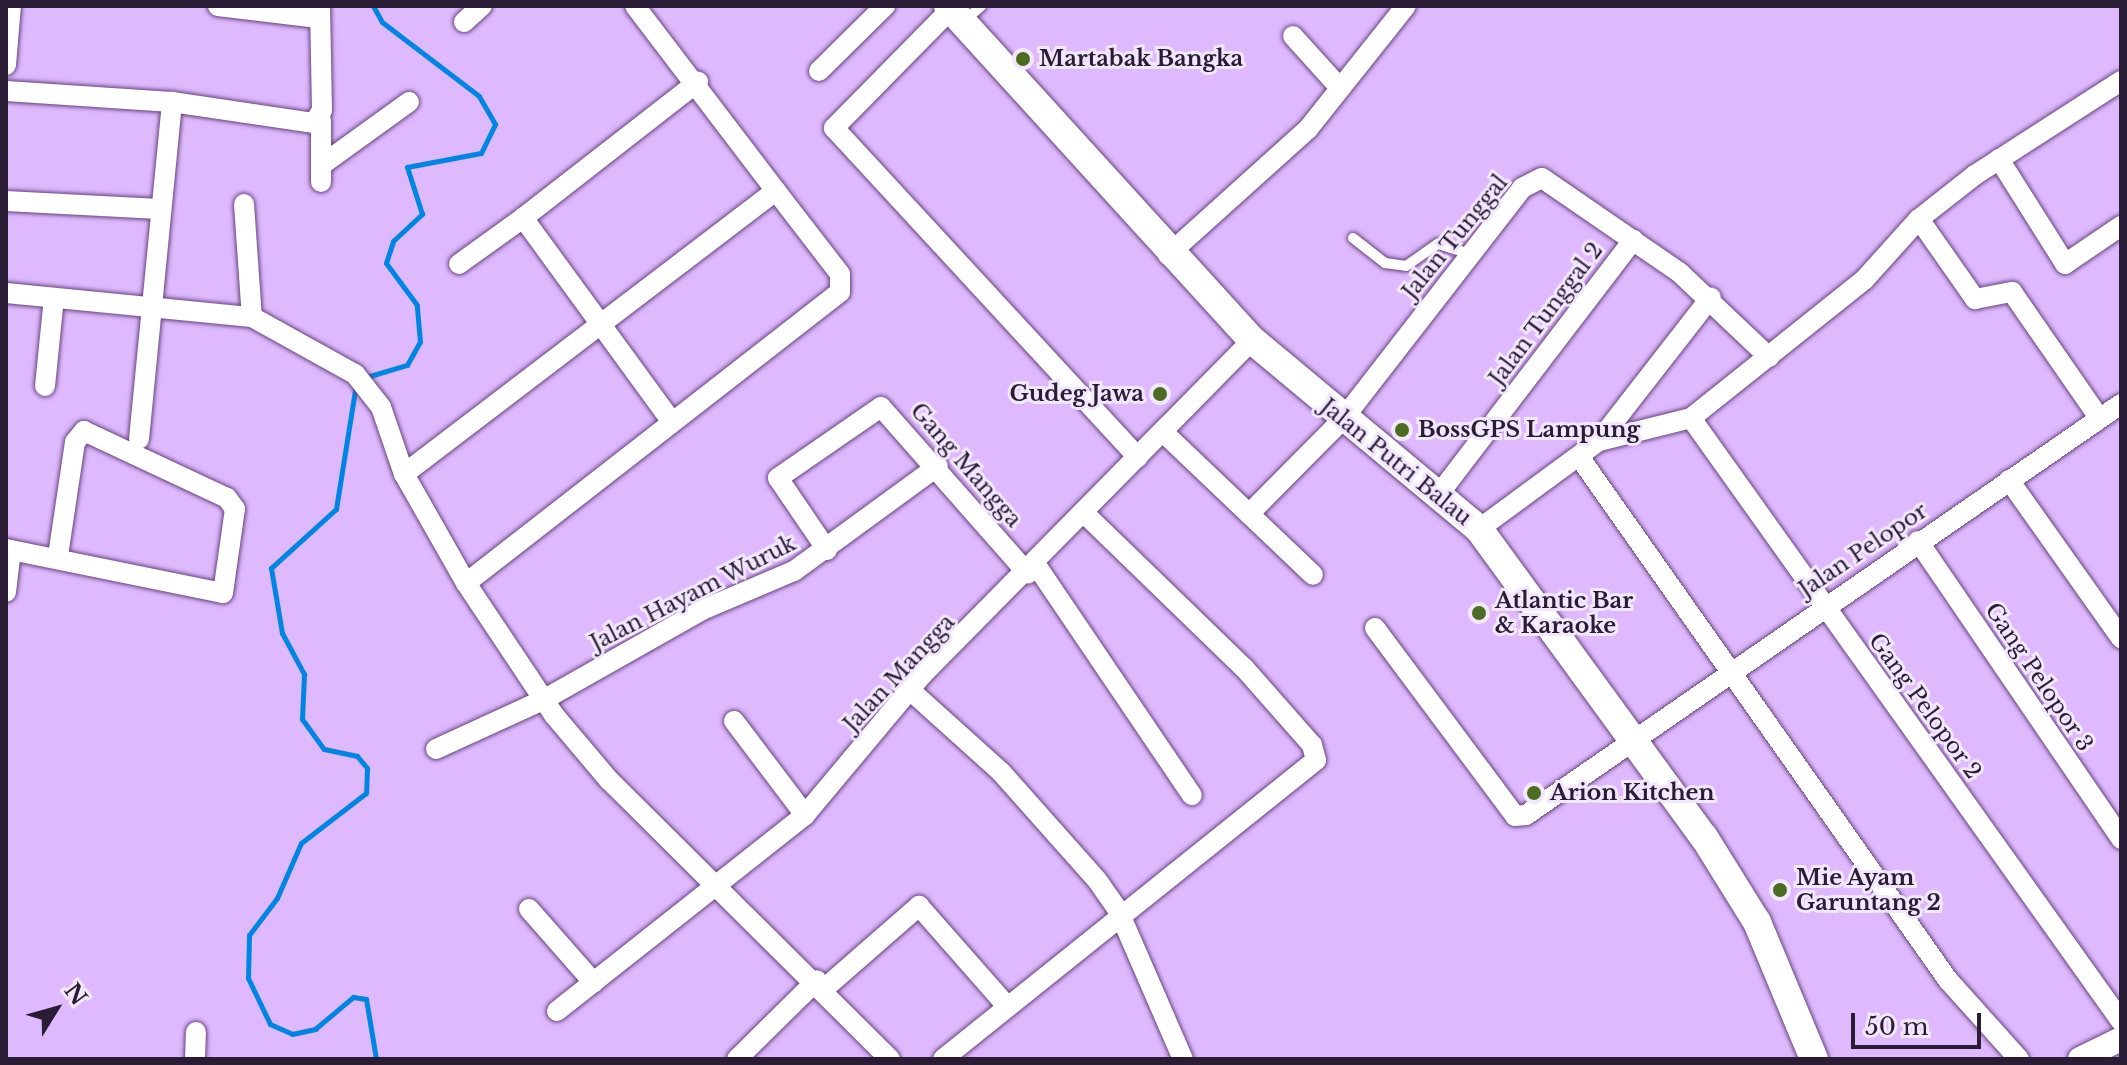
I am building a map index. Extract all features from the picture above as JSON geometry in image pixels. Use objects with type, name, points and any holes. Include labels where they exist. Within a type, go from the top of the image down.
[{"type":"main road","name":"Jalan Putri Balau","points":[[961,11],[1168,255],[1252,340],[1343,419],[1479,529],[1638,740],[1757,922],[1814,1059]]},
{"type":"street","points":[[6,65],[11,6]]},
{"type":"street","points":[[218,6],[319,12],[322,173],[409,102]]},
{"type":"street","points":[[464,22],[482,6]]},
{"type":"street","points":[[466,583],[840,292],[840,274],[698,82],[635,6]]},
{"type":"street","points":[[819,71],[885,6]]},
{"type":"street","points":[[1168,255],[1308,129],[1406,6]]},
{"type":"street","points":[[961,11],[834,128],[1138,457]]},
{"type":"street","points":[[1293,36],[1340,88]]},
{"type":"street","points":[[459,264],[698,82]]},
{"type":"street","points":[[6,91],[172,102],[321,120]]},
{"type":"street","points":[[1599,441],[1691,418],[1864,280],[1919,219],[1999,159],[2117,92]]},
{"type":"street","points":[[139,439],[147,307],[172,102]]},
{"type":"street","points":[[1999,159],[2065,264],[2121,226]]},
{"type":"street","name":"Jalan Tunggal","points":[[1249,514],[1343,419],[1522,188],[1542,178],[1633,240]]},
{"type":"street","points":[[404,474],[596,321],[776,191]]},
{"type":"street","points":[[6,201],[159,209]]},
{"type":"street","points":[[244,204],[252,317]]},
{"type":"street","points":[[523,218],[672,422]]},
{"type":"street","points":[[1919,219],[1975,299],[2012,292],[2098,416]]},
{"type":"street","points":[[1633,240],[1711,297],[1769,357]]},
{"type":"street","name":"Jalan Tunggal 2","points":[[1439,494],[1633,240]]},
{"type":"street","points":[[6,293],[252,317],[361,380],[404,474],[466,583],[543,700],[609,780],[821,984],[882,1056]]},
{"type":"street","points":[[1479,529],[1580,458],[1599,441],[1711,297]]},
{"type":"street","points":[[45,386],[54,298]]},
{"type":"street","name":"Jalan Mangga","points":[[557,1011],[805,815],[910,690],[1032,570],[1252,340]]},
{"type":"street","name":"Jalan Pelopor","points":[[1375,628],[1515,816],[1546,804],[1733,668],[2098,416],[2120,404]]},
{"type":"street","name":"Gang Mangga","points":[[827,550],[777,480],[807,454],[881,407],[1032,570],[1192,795]]},
{"type":"street","name":"Gang Pelopor 2","points":[[1691,418],[2121,1021]]},
{"type":"street","points":[[6,592],[9,550],[58,556],[223,593],[235,509],[227,498],[84,431],[75,442],[58,556]]},
{"type":"street","points":[[1163,432],[1313,575]]},
{"type":"street","points":[[1580,458],[1733,668],[1948,980],[2019,1059]]},
{"type":"street","name":"Jalan Hayam Wuruk","points":[[436,749],[543,700],[827,550],[938,466]]},
{"type":"street","points":[[2009,480],[2121,638]]},
{"type":"street","points":[[943,1059],[1119,912],[1317,756],[1178,599],[1084,513]]},
{"type":"street","name":"Gang Pelopor 3","points":[[1918,541],[2121,839]]},
{"type":"street","points":[[910,690],[1001,772],[1119,912],[1183,1059]]},
{"type":"street","points":[[734,721],[805,815]]},
{"type":"street","points":[[737,1059],[821,984],[919,906],[1006,1005]]},
{"type":"street","points":[[529,909],[594,983]]},
{"type":"street","points":[[195,1059],[196,1032]]},
{"type":"street","points":[[2080,1059],[2121,1039]]},
{"type":"lane","points":[[1353,238],[1385,263],[1406,266],[1438,244],[1471,254]]},
{"type":"waterway","points":[[363,378],[407,365],[420,342],[417,305],[386,263],[393,241],[422,214],[407,167],[481,153],[495,124],[479,96],[382,22],[373,6]]},
{"type":"waterway","points":[[356,384],[336,509],[271,568],[282,633],[304,674],[302,719],[324,749],[357,756],[367,768],[366,793],[301,843],[277,898],[249,935],[248,978],[270,1024],[292,1034],[315,1029],[353,997],[366,999],[376,1059]]},
{"type":"place","name":"Martabak Bangka","points":[[1023,59]]},
{"type":"place","name":"Gudeg Jawa","points":[[1160,394]]},
{"type":"place","name":"BossGPS Lampung","points":[[1402,430]]},
{"type":"place","name":"Atlantic Bar & Karaoke","points":[[1479,613]]},
{"type":"place","name":"Arion Kitchen","points":[[1534,793]]},
{"type":"place","name":"Mie Ayam Garuntang 2","points":[[1780,890]]}]
